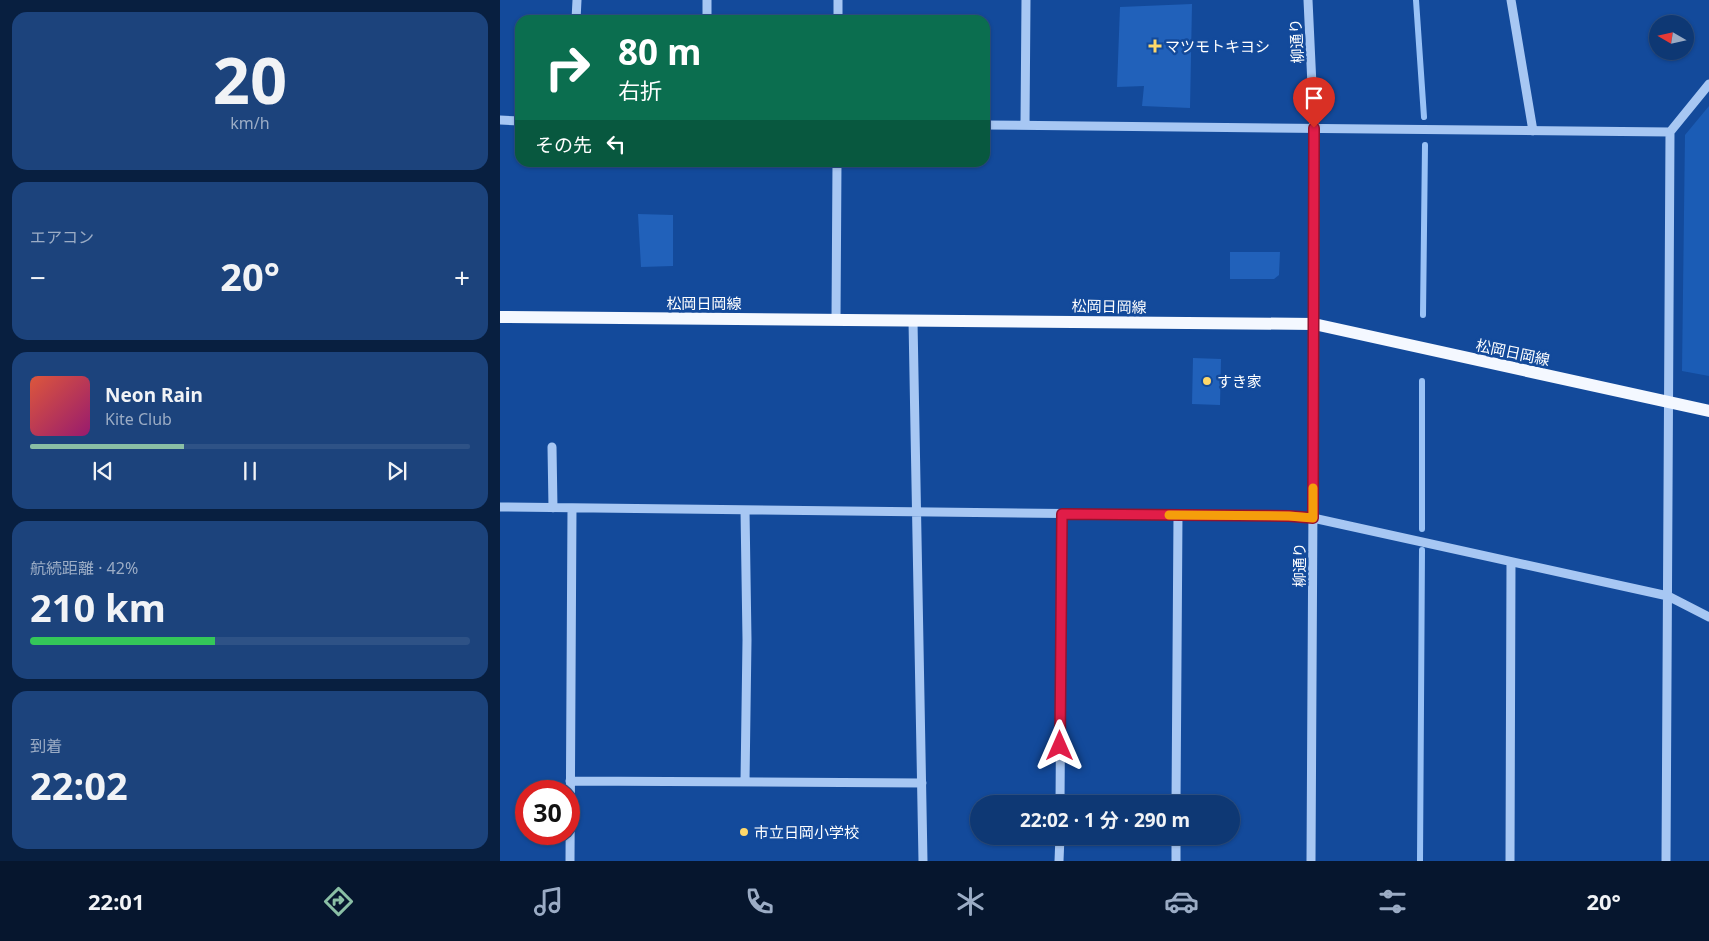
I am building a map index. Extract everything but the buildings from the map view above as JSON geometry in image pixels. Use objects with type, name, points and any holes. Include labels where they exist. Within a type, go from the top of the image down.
[{"type":"main road","name":"松岡日岡線","points":[[500,317],[1314,324],[1709,411]]},
{"type":"street","points":[[576,15],[577,0]]},
{"type":"street","points":[[707,0],[707,15]]},
{"type":"street","points":[[838,0],[838,15]]},
{"type":"street","points":[[1026,0],[1026,126]]},
{"type":"street","name":"柳通り","points":[[1308,0],[1314,128],[1310,861]]},
{"type":"street","points":[[1511,0],[1533,131]]},
{"type":"street","points":[[1666,861],[1670,132],[1709,84]]},
{"type":"street","points":[[500,120],[515,121]]},
{"type":"street","points":[[990,125],[1670,132]]},
{"type":"street","points":[[836,320],[837,167]]},
{"type":"street","points":[[913,321],[923,861]]},
{"type":"street","points":[[552,447],[553,508]]},
{"type":"street","points":[[500,507],[1313,518],[1668,596],[1709,617]]},
{"type":"street","points":[[570,780],[572,508]]},
{"type":"street","points":[[745,510],[747,640],[745,782]]},
{"type":"street","points":[[1060,795],[1062,514]]},
{"type":"street","points":[[1176,795],[1178,515]]},
{"type":"street","points":[[1510,861],[1511,562]]},
{"type":"street","points":[[580,781],[922,783]]},
{"type":"street","points":[[570,845],[570,861]]},
{"type":"street","points":[[1059,861],[1060,845]]},
{"type":"street","points":[[1176,845],[1176,861]]},
{"type":"shaded area","points":[[1709,106],[1709,376],[1682,371],[1685,135]]},
{"type":"waterway","points":[[1416,0],[1424,117]]},
{"type":"waterway","points":[[1423,315],[1425,145]]},
{"type":"waterway","points":[[1422,381],[1422,529]]},
{"type":"waterway","points":[[1420,861],[1422,550]]},
{"type":"slow traffic","points":[[1169,515],[1313,518],[1313,488]]},
{"type":"place","name":"マツモトキヨシ","points":[[1155,46]]},
{"type":"place","name":"すき家","points":[[1207,381]]},
{"type":"place","name":"市立日岡小学校","points":[[744,832]]},
{"type":"route","points":[[1060,746],[1062,514],[1289,516],[1313,518],[1314,128]]}]
